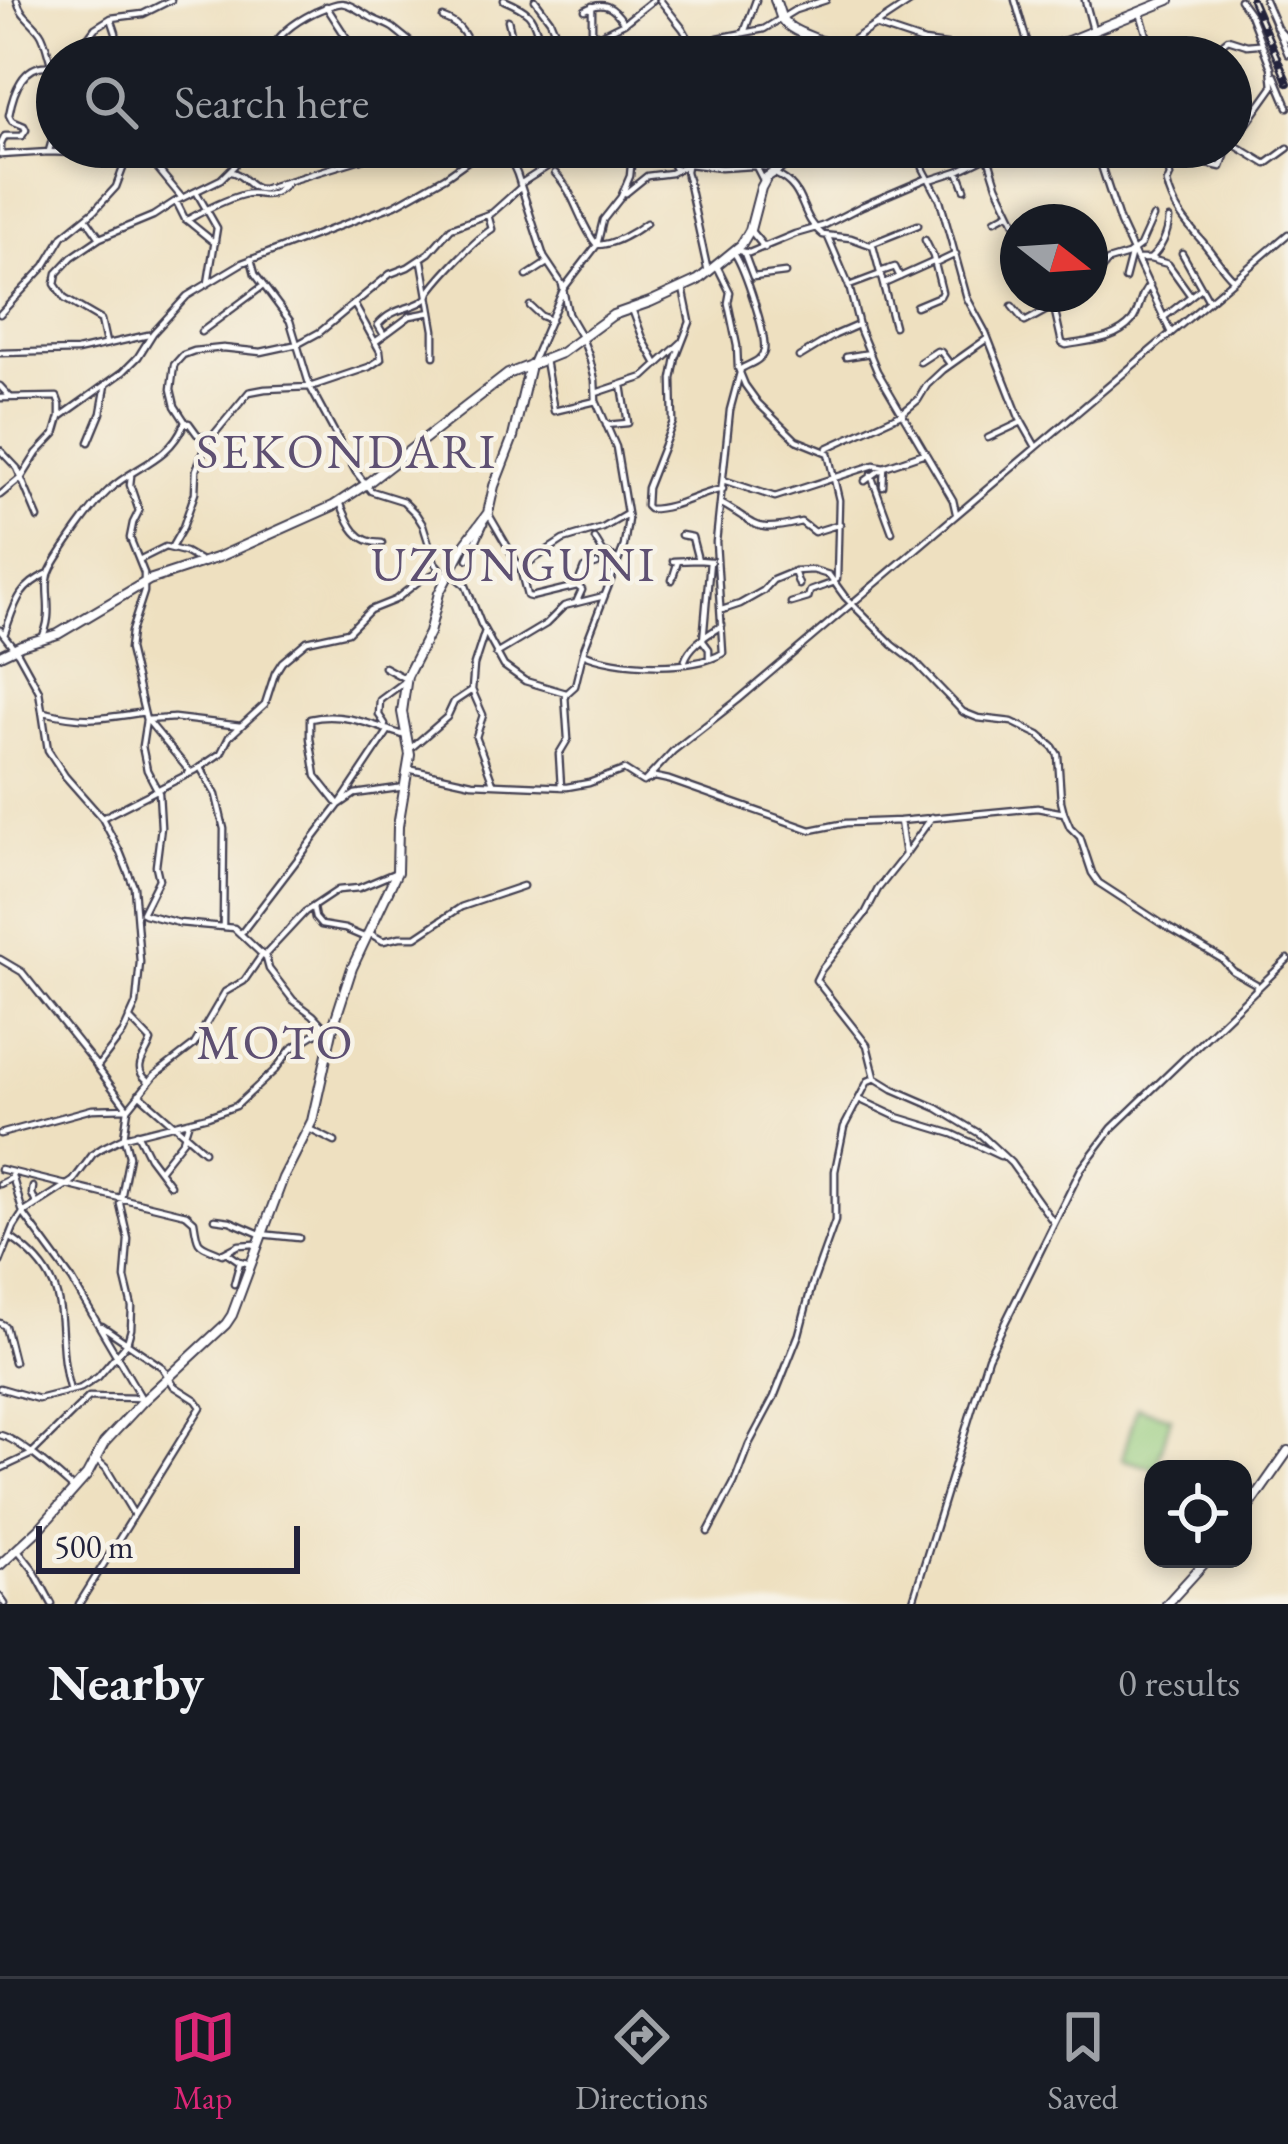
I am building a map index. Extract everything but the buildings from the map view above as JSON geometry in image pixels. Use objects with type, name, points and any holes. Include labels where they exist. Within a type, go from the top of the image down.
[{"type":"street","points":[[16,0],[42,36]]},
{"type":"street","points":[[89,36],[111,19],[142,14],[171,0]]},
{"type":"street","points":[[504,0],[525,8],[540,36]]},
{"type":"street","points":[[535,0],[557,36]]},
{"type":"street","points":[[597,36],[656,0],[684,36]]},
{"type":"street","points":[[744,34],[757,0]]},
{"type":"street","points":[[775,0],[782,18],[808,36]]},
{"type":"street","points":[[731,36],[764,29],[795,10],[826,0]]},
{"type":"street","points":[[858,36],[913,0]]},
{"type":"street","points":[[1015,0],[1025,36]]},
{"type":"street","points":[[1085,0],[1094,30]]},
{"type":"street","points":[[1079,36],[1168,0]]},
{"type":"street","points":[[1240,0],[1288,106]]},
{"type":"street","points":[[1265,0],[1288,54]]},
{"type":"street","points":[[279,36],[292,22],[326,6],[356,2],[365,14],[403,36]]},
{"type":"street","points":[[590,36],[588,8],[601,4],[614,10],[623,23]]},
{"type":"street","points":[[326,6],[346,36]]},
{"type":"street","points":[[1140,12],[1148,36]]},
{"type":"street","points":[[443,18],[456,23],[465,36]]},
{"type":"street","points":[[111,19],[116,36]]},
{"type":"street","points":[[508,20],[511,36]]},
{"type":"street","points":[[876,26],[906,36]]},
{"type":"street","points":[[1276,27],[1288,40]]},
{"type":"street","points":[[1252,44],[1261,43]]},
{"type":"street","points":[[36,67],[16,88],[9,117],[26,130],[22,136],[4,136],[0,155],[36,153]]},
{"type":"street","points":[[1252,117],[1273,87],[1270,67]]},
{"type":"street","points":[[1252,154],[1265,164],[1288,148]]},
{"type":"street","points":[[0,314],[38,274],[63,236],[116,187],[125,168]]},
{"type":"street","points":[[159,168],[179,199],[185,219],[216,244]]},
{"type":"street","points":[[106,343],[103,322],[64,299],[55,284],[57,273],[100,238],[197,193],[232,168]]},
{"type":"street","points":[[230,172],[258,190],[332,168]]},
{"type":"street","points":[[60,417],[132,364],[152,333],[188,296],[251,259],[399,203],[458,168]]},
{"type":"street","points":[[515,168],[547,263],[564,289],[568,314],[594,373],[596,401],[616,447],[628,526],[575,686],[566,693],[568,739],[560,754],[561,787]]},
{"type":"street","points":[[210,440],[197,434],[175,406],[174,365],[182,355],[223,348],[261,352],[298,344],[320,332],[389,274],[422,259],[451,228],[488,215],[547,168]]},
{"type":"street","points":[[621,197],[631,168]]},
{"type":"street","points":[[468,559],[513,437],[530,365],[564,289],[598,245],[603,220],[621,197],[647,176],[680,168],[687,178],[712,269],[730,292],[739,373],[730,410],[703,638],[709,659]]},
{"type":"street","points":[[759,168],[764,182]]},
{"type":"street","points":[[770,168],[797,190],[815,229],[874,249],[894,326]]},
{"type":"street","points":[[924,168],[939,197],[968,300],[1037,448]]},
{"type":"street","points":[[0,655],[58,634],[145,582],[204,562],[340,502],[502,379],[561,353],[610,317],[683,288],[738,252],[765,248],[963,168]]},
{"type":"street","points":[[992,168],[1007,204]]},
{"type":"street","points":[[1102,168],[1132,252],[1172,333]]},
{"type":"street","points":[[1167,168],[1174,208],[1233,279]]},
{"type":"street","points":[[739,373],[744,365],[759,359],[764,349],[738,252],[764,182],[776,169]]},
{"type":"street","points":[[958,171],[965,189]]},
{"type":"street","points":[[555,173],[598,245],[646,224]]},
{"type":"street","points":[[189,219],[248,192],[274,193],[287,182]]},
{"type":"street","points":[[197,193],[217,228],[207,286]]},
{"type":"street","points":[[384,335],[380,322],[428,297],[492,229],[488,215]]},
{"type":"street","points":[[995,220],[1000,217]]},
{"type":"street","points":[[1108,261],[1132,252],[1153,217]]},
{"type":"street","points":[[86,218],[100,238]]},
{"type":"street","points":[[1150,259],[1165,238],[1169,219]]},
{"type":"street","points":[[870,244],[918,225]]},
{"type":"street","points":[[750,230],[765,248]]},
{"type":"street","points":[[644,782],[691,736],[1288,234]]},
{"type":"street","points":[[829,237],[870,353],[953,500],[955,516]]},
{"type":"street","points":[[916,306],[941,295],[925,240]]},
{"type":"street","points":[[738,252],[752,277],[785,273]]},
{"type":"street","points":[[1125,279],[1132,252]]},
{"type":"street","points":[[884,284],[956,254]]},
{"type":"street","points":[[1182,254],[1209,301]]},
{"type":"street","points":[[251,259],[255,274],[290,321],[310,387],[365,485],[410,507],[446,574],[466,586],[504,666],[524,681],[566,693]]},
{"type":"street","points":[[422,259],[434,356]]},
{"type":"street","points":[[1138,259],[1168,264],[1191,296]]},
{"type":"street","points":[[527,276],[547,263]]},
{"type":"street","points":[[849,286],[895,267],[900,278]]},
{"type":"street","points":[[201,332],[263,286]]},
{"type":"street","points":[[1056,312],[1063,345],[1098,341],[1129,323],[1144,289],[1150,286]]},
{"type":"street","points":[[683,288],[690,322],[672,379],[673,422],[647,488],[646,506],[665,508],[723,489]]},
{"type":"street","points":[[1163,318],[1201,288]]},
{"type":"street","points":[[171,548],[190,509],[197,465],[210,440],[249,392],[310,387],[377,363],[382,357],[354,304]]},
{"type":"street","points":[[530,306],[551,320]]},
{"type":"street","points":[[632,309],[657,364]]},
{"type":"street","points":[[375,342],[410,316],[431,312]]},
{"type":"street","points":[[1017,312],[1025,322],[1042,312]]},
{"type":"street","points":[[799,357],[858,325]]},
{"type":"street","points":[[0,353],[77,351],[152,333]]},
{"type":"street","points":[[824,450],[901,414],[918,400],[928,383],[988,338]]},
{"type":"street","points":[[596,393],[644,376],[682,342]]},
{"type":"street","points":[[920,362],[937,351],[950,364]]},
{"type":"street","points":[[846,357],[870,353]]},
{"type":"street","points":[[545,360],[554,411],[596,401]]},
{"type":"street","points":[[739,373],[758,403],[796,440],[828,453],[840,524],[836,583]]},
{"type":"street","points":[[606,424],[627,424],[622,384]]},
{"type":"street","points":[[89,442],[106,385]]},
{"type":"street","points":[[0,386],[10,397]]},
{"type":"street","points":[[0,398],[57,397],[60,405],[55,434],[22,477],[0,495]]},
{"type":"street","points":[[988,437],[1022,422]]},
{"type":"street","points":[[98,1067],[136,1004],[139,913],[129,871],[101,818],[48,750],[38,686],[2,633],[22,590],[49,574],[109,489],[172,444],[186,423]]},
{"type":"street","points":[[0,450],[22,477],[38,518]]},
{"type":"street","points":[[865,482],[884,467],[925,453]]},
{"type":"street","points":[[723,480],[776,497],[874,464],[884,467]]},
{"type":"street","points":[[883,486],[884,467]]},
{"type":"street","points":[[872,475],[892,532]]},
{"type":"street","points":[[130,476],[140,512],[130,541],[145,582],[129,649],[146,718],[143,751],[158,788],[161,824],[159,879],[139,913]]},
{"type":"street","points":[[340,502],[354,532],[371,543],[382,543]]},
{"type":"street","points":[[722,503],[766,529],[800,522],[814,532],[840,524]]},
{"type":"street","points":[[520,568],[563,540],[603,528],[627,514]]},
{"type":"street","points":[[487,516],[520,568],[529,597],[577,586]]},
{"type":"street","points":[[387,730],[379,715],[380,700],[398,689],[406,677],[429,634],[446,574],[487,516]]},
{"type":"street","points":[[681,536],[692,537],[698,560]]},
{"type":"street","points":[[596,539],[604,552],[619,560]]},
{"type":"street","points":[[139,560],[171,548],[204,562]]},
{"type":"street","points":[[672,580],[676,561],[713,561]]},
{"type":"street","points":[[584,653],[629,665],[675,665],[723,653],[722,610],[713,561]]},
{"type":"street","points":[[577,586],[584,568],[597,564]]},
{"type":"street","points":[[722,610],[794,572],[830,575],[851,603],[963,712],[1012,722],[1048,742],[1058,755],[1064,813],[1099,883],[1222,959],[1256,984],[1256,989]]},
{"type":"street","points":[[794,572],[799,585]]},
{"type":"street","points":[[40,640],[49,618],[49,574]]},
{"type":"street","points":[[101,818],[220,753],[268,700],[277,669],[303,644],[348,632],[370,610],[395,601],[419,581],[446,574]]},
{"type":"street","points":[[791,603],[809,597],[817,587],[836,583]]},
{"type":"street","points":[[576,603],[582,590],[577,586]]},
{"type":"street","points":[[496,653],[546,624],[562,608],[604,596]]},
{"type":"street","points":[[685,662],[703,638],[722,625]]},
{"type":"street","points":[[485,631],[473,665],[472,690],[483,715],[476,737],[493,783]]},
{"type":"street","points":[[384,667],[406,677]]},
{"type":"street","points":[[0,1565],[74,1489],[104,1443],[142,1400],[226,1324],[286,1172],[309,1130],[329,1028],[397,872],[410,749],[402,712],[406,677]]},
{"type":"street","points":[[410,749],[447,717],[454,702],[472,690]]},
{"type":"street","points":[[44,712],[69,718],[174,718],[242,726]]},
{"type":"street","points":[[146,718],[191,772]]},
{"type":"street","points":[[339,805],[316,776],[310,719],[354,718],[406,736]]},
{"type":"street","points":[[329,1028],[293,1000],[268,969],[268,960],[241,938],[339,805],[387,730]]},
{"type":"street","points":[[200,767],[216,795],[224,830],[223,926]]},
{"type":"street","points":[[408,770],[472,783],[561,787],[624,770],[644,782]]},
{"type":"street","points":[[644,782],[655,777],[668,780],[806,830],[1040,808],[1064,813]]},
{"type":"street","points":[[339,805],[358,793],[405,787]]},
{"type":"street","points":[[932,817],[816,980],[866,1043],[875,1078],[970,1126],[1006,1157],[1054,1222]]},
{"type":"street","points":[[900,821],[906,853]]},
{"type":"street","points":[[0,1388],[38,1399],[70,1391],[95,1379],[127,1343],[132,1307],[125,1277],[128,1242],[120,1208],[128,1156],[124,1137],[128,1108],[149,1081],[194,1045],[225,992],[244,981],[263,955],[313,907],[342,888],[359,888],[397,872]]},
{"type":"street","points":[[313,907],[322,926],[383,941],[416,937],[458,909],[524,886]]},
{"type":"street","points":[[139,913],[179,923],[223,926],[242,934]]},
{"type":"street","points":[[912,1604],[988,1357],[1081,1169],[1103,1138],[1288,958]]},
{"type":"street","points":[[0,959],[22,972],[128,1108]]},
{"type":"street","points":[[129,1018],[151,1041],[139,1066],[149,1081]]},
{"type":"street","points":[[0,1262],[23,1213],[66,1186],[93,1154],[124,1137],[218,1114],[242,1102],[291,1049],[329,1028]]},
{"type":"street","points":[[708,1532],[778,1390],[799,1334],[835,1221],[834,1180],[840,1143],[865,1085],[875,1078]]},
{"type":"street","points":[[139,1094],[204,1151]]},
{"type":"street","points":[[860,1099],[1006,1157]]},
{"type":"street","points":[[0,1135],[92,1108],[128,1108]]},
{"type":"street","points":[[160,1169],[186,1134],[189,1121]]},
{"type":"street","points":[[309,1130],[335,1142]]},
{"type":"street","points":[[137,1133],[170,1185]]},
{"type":"street","points":[[0,1169],[190,1215],[198,1243],[222,1254],[259,1239],[299,1238]]},
{"type":"street","points":[[0,1184],[11,1175]]},
{"type":"street","points":[[11,1175],[23,1213],[102,1326],[142,1400]]},
{"type":"street","points":[[33,1187],[36,1203]]},
{"type":"street","points":[[215,1219],[230,1221],[259,1239]]},
{"type":"street","points":[[11,1238],[27,1250],[57,1289],[70,1391]]},
{"type":"street","points":[[234,1285],[242,1244]]},
{"type":"street","points":[[226,1252],[252,1264]]},
{"type":"street","points":[[0,1323],[14,1362]]},
{"type":"street","points":[[79,1604],[200,1409],[199,1402],[177,1389],[162,1366],[102,1326]]},
{"type":"street","points":[[0,1469],[29,1455],[89,1397],[142,1400]]},
{"type":"street","points":[[0,1435],[12,1438],[29,1455],[45,1462],[74,1489]]},
{"type":"street","points":[[1252,1502],[1288,1451]]},
{"type":"street","points":[[96,1459],[134,1515]]},
{"type":"street","points":[[18,1550],[52,1604]]},
{"type":"street","points":[[1167,1604],[1200,1568]]},
{"type":"street","points":[[0,1597],[5,1604]]},
{"type":"green space","points":[[1137,1407],[1171,1417],[1159,1460],[1144,1460],[1144,1465],[1122,1459]]},
{"type":"railway","points":[[1252,0],[1288,83]]},
{"type":"district","name":"SEKONDARI","points":[[347,451]]},
{"type":"district","name":"UZUNGUNI","points":[[514,564]]},
{"type":"district","name":"MOTO","points":[[276,1042]]}]
